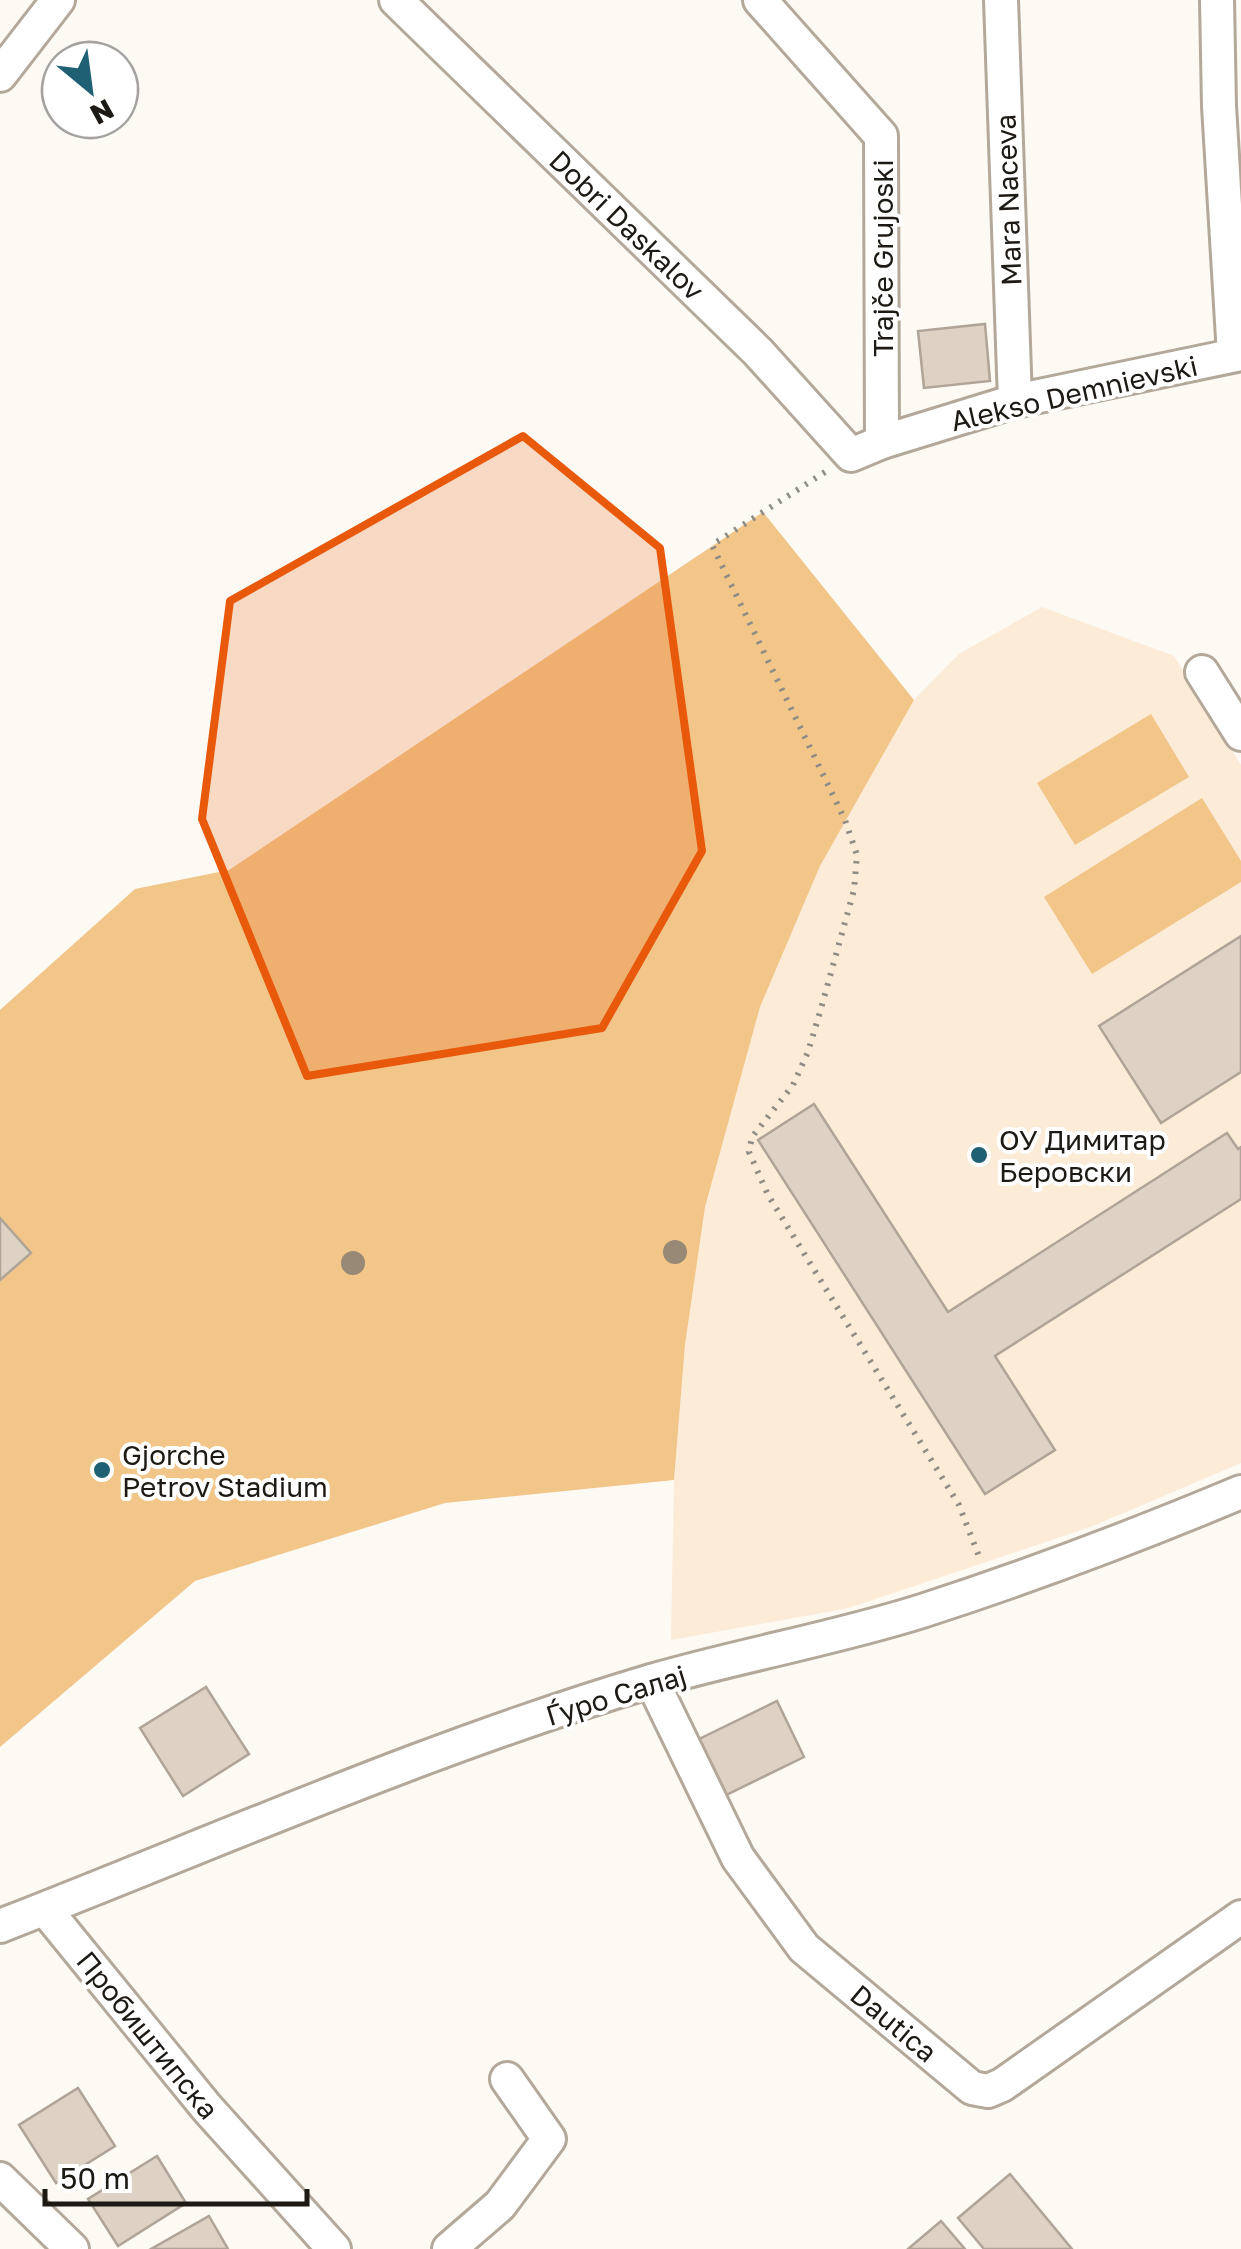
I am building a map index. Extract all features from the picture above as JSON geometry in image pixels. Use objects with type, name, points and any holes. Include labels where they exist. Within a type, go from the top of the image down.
[{"type":"street","points":[[0,75],[58,0]]},
{"type":"street","name":"Dobri Daskalov","points":[[396,0],[745,338],[852,456]]},
{"type":"street","name":"Trajče Grujoski","points":[[760,0],[881,136],[882,442]]},
{"type":"street","name":"Mara Naceva","points":[[1001,0],[1015,401]]},
{"type":"street","points":[[1217,0],[1219,106],[1237,355]]},
{"type":"street","name":"Alekso Demnievski","points":[[852,456],[882,442],[1015,401],[1237,355]]},
{"type":"street","points":[[1202,672],[1241,734]]},
{"type":"street","name":"Ѓуро Салај","points":[[0,1926],[344,1788],[652,1681],[862,1628],[988,1588],[1143,1533],[1241,1492]]},
{"type":"street","name":"Dautica","points":[[652,1681],[738,1858],[804,1948],[972,2088],[988,2090],[1002,2085],[1241,1916]]},
{"type":"street","name":"Пробиштипска","points":[[45,1908],[206,2108],[334,2249]]},
{"type":"street","points":[[449,2249],[500,2205],[548,2138],[507,2079]]},
{"type":"street","points":[[0,2179],[72,2249]]},
{"type":"path","points":[[852,456],[712,544],[845,820],[858,855],[854,890],[808,1052],[793,1085],[752,1137],[749,1152],[768,1195],[960,1505],[988,1588]]},
{"type":"highlighted area","points":[[523,436],[660,548],[702,851],[602,1028],[307,1076],[202,819],[230,601]]},
{"type":"shaded area","points":[[763,512],[914,700],[820,866],[760,1007],[705,1207],[685,1345],[674,1480],[445,1503],[195,1581],[0,1747],[0,1010],[135,889],[229,870]]},
{"type":"shaded area","name":"ОУ Димитар Беровски","points":[[1042,607],[1174,656],[1241,765],[1241,1463],[1093,1526],[849,1608],[671,1640],[674,1480],[685,1345],[705,1206],[760,1007],[820,866],[914,700],[959,654]]},
{"type":"shaded area","points":[[1151,714],[1189,777],[1075,845],[1037,783]]},
{"type":"shaded area","points":[[1202,798],[1241,861],[1241,882],[1092,974],[1044,897]]},
{"type":"building","points":[[985,324],[990,381],[924,388],[918,331]]},
{"type":"building","points":[[1241,936],[1241,1072],[1161,1123],[1099,1026]]},
{"type":"building","points":[[814,1104],[948,1312],[1227,1133],[1238,1149],[1241,1147],[1241,1199],[995,1356],[1055,1450],[985,1494],[758,1140]]},
{"type":"building","points":[[0,1218],[31,1253],[0,1280]]},
{"type":"building","points":[[206,1687],[249,1754],[183,1796],[140,1728]]},
{"type":"building","points":[[777,1701],[804,1757],[722,1797],[695,1741]]},
{"type":"building","points":[[78,2088],[115,2146],[56,2183],[19,2125]]},
{"type":"building","points":[[157,2156],[186,2203],[118,2246],[88,2199]]},
{"type":"building","points":[[1010,2174],[1072,2249],[984,2249],[958,2218]]},
{"type":"building","points":[[209,2216],[228,2249],[151,2249]]},
{"type":"building","points":[[941,2221],[965,2249],[908,2249]]},
{"type":"place","name":"ОУ Димитар Беровски","points":[[979,1155]]},
{"type":"place","name":"Gjorche Petrov Stadium","points":[[102,1470]]}]
